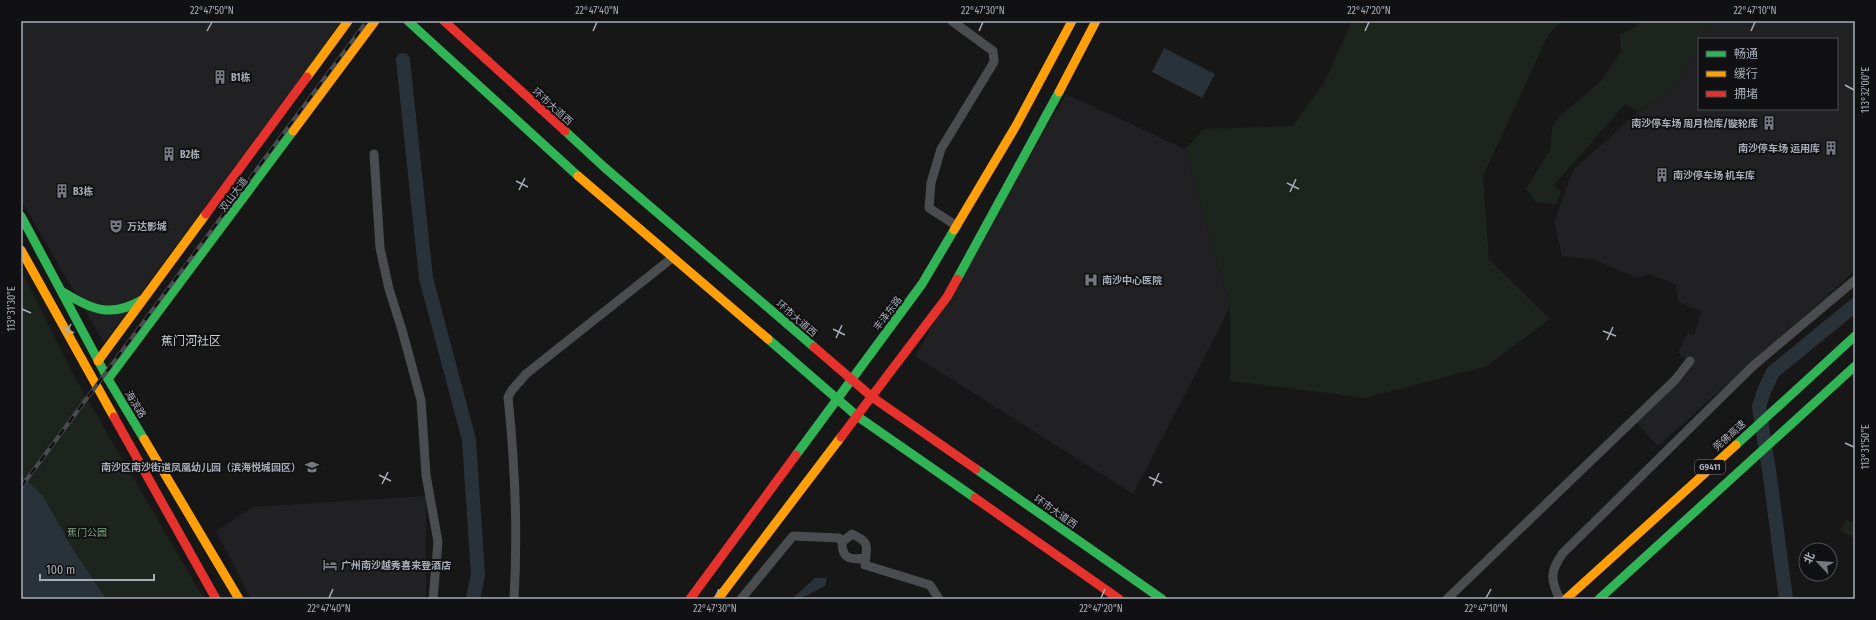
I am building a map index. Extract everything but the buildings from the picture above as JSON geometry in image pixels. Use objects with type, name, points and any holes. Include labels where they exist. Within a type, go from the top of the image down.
[{"type":"main road","name":"双山大道","points":[[98,361],[348,21]]},
{"type":"main road","name":"双山大道","points":[[108,379],[375,21]]},
{"type":"main road","points":[[408,21],[588,185],[857,416],[1119,599]]},
{"type":"main road","name":"环市大道西","points":[[444,21],[604,167],[872,397],[1162,599]]},
{"type":"main road","name":"丰泽东路","points":[[690,599],[922,284],[1017,124],[1072,21]]},
{"type":"main road","points":[[718,599],[947,297],[1038,132],[1096,21]]},
{"type":"main road","name":"海滨路","points":[[21,216],[108,379],[239,599]]},
{"type":"main road","points":[[21,250],[216,599]]},
{"type":"main road","points":[[62,291],[91,308],[103,311],[114,311],[126,308],[146,297]]},
{"type":"main road","name":"莞佛高速","points":[[1566,599],[1855,336]]},
{"type":"main road","name":"G9411","points":[[1599,599],[1855,366]]},
{"type":"street","points":[[952,21],[993,50],[994,62],[941,148],[931,183],[929,208],[957,226]]},
{"type":"street","points":[[374,154],[380,248],[389,289],[421,400],[426,475],[438,542],[433,599]]},
{"type":"street","points":[[514,599],[517,549],[515,476],[508,397],[526,374],[672,258]]},
{"type":"street","points":[[1560,599],[1552,576],[1554,566],[1563,554],[1753,366],[1855,280]]},
{"type":"street","points":[[1447,599],[1674,380],[1690,361]]},
{"type":"street","points":[[842,542],[852,534],[858,536],[864,541],[868,549],[865,558],[865,565],[930,585],[939,599]]},
{"type":"street","points":[[741,599],[793,536],[839,538],[842,542],[842,552],[846,556],[857,559],[865,558]]},
{"type":"shaded area","points":[[21,21],[341,21],[308,68],[104,343],[21,200]]},
{"type":"shaded area","points":[[1713,21],[1855,21],[1855,271],[1658,446],[1637,423],[1683,378],[1694,364],[1678,353],[1688,333],[1694,335],[1702,311],[1678,302],[1676,284],[1649,274],[1637,278],[1594,260],[1562,256],[1554,222],[1573,170],[1639,111],[1672,92],[1698,46],[1698,110],[1838,110],[1838,38],[1703,38]]},
{"type":"shaded area","points":[[1164,48],[1215,74],[1202,98],[1152,72]]},
{"type":"shaded area","name":"南沙中心医院","points":[[1066,94],[1185,149],[1230,308],[1133,494],[915,356]]},
{"type":"shaded area","points":[[21,475],[43,496],[71,546],[106,599],[21,599]]},
{"type":"shaded area","name":"广州南沙越秀喜来登酒店","points":[[426,496],[426,599],[251,599],[216,531],[253,507]]},
{"type":"shaded area","points":[[815,578],[827,578],[825,586],[805,596],[792,599]]},
{"type":"green space","points":[[1352,21],[1562,21],[1548,35],[1483,176],[1489,259],[1550,319],[1487,366],[1365,398],[1230,381],[1230,308],[1185,149],[1204,129],[1293,126],[1325,81]]},
{"type":"green space","points":[[1639,21],[1713,21],[1703,38],[1698,38],[1698,46],[1672,92],[1639,111],[1625,104],[1554,185],[1561,192],[1556,204],[1536,202],[1526,189],[1550,150],[1552,128],[1559,117],[1600,82],[1621,52],[1620,34],[1636,27]]},
{"type":"green space","name":"蕉门公园","points":[[21,270],[75,378],[204,599],[21,599]]},
{"type":"green space","points":[[1846,520],[1855,524],[1855,538],[1840,531]]},
{"type":"waterway","points":[[403,60],[426,278],[469,440],[478,575],[473,599]]},
{"type":"waterway","points":[[1786,599],[1759,407],[1764,391],[1773,372],[1855,305]]},
{"type":"railway","points":[[21,487],[367,21]]},
{"type":"traffic: fast","points":[[408,21],[578,176]]},
{"type":"traffic: fast","points":[[957,279],[1059,92]]},
{"type":"traffic: fast","points":[[108,379],[293,131]]},
{"type":"traffic: fast","points":[[565,131],[604,167],[814,347]]},
{"type":"traffic: fast","points":[[21,216],[108,379],[144,439]]},
{"type":"traffic: fast","points":[[796,455],[922,284],[954,230]]},
{"type":"traffic: fast","points":[[63,292],[83,303],[102,310],[121,309],[142,300]]},
{"type":"traffic: fast","points":[[1736,445],[1855,336]]},
{"type":"traffic: fast","points":[[768,339],[857,416],[975,498]]},
{"type":"traffic: fast","points":[[1599,599],[1855,366]]},
{"type":"traffic: fast","points":[[976,469],[1162,599]]},
{"type":"traffic: slow","points":[[307,77],[348,21]]},
{"type":"traffic: slow","points":[[293,131],[375,21]]},
{"type":"traffic: slow","points":[[954,230],[1017,124],[1072,21]]},
{"type":"traffic: slow","points":[[1059,92],[1096,21]]},
{"type":"traffic: slow","points":[[578,176],[768,339]]},
{"type":"traffic: slow","points":[[98,361],[206,214]]},
{"type":"traffic: slow","points":[[21,250],[114,417]]},
{"type":"traffic: slow","points":[[718,599],[841,437]]},
{"type":"traffic: slow","points":[[144,439],[239,599]]},
{"type":"traffic: slow","points":[[1566,599],[1736,445]]},
{"type":"traffic: jam","points":[[444,21],[565,131]]},
{"type":"traffic: jam","points":[[206,214],[307,77]]},
{"type":"traffic: jam","points":[[841,437],[947,297],[957,279]]},
{"type":"traffic: jam","points":[[814,347],[872,397],[976,469]]},
{"type":"traffic: jam","points":[[114,417],[216,599]]},
{"type":"traffic: jam","points":[[690,599],[796,455]]},
{"type":"traffic: jam","points":[[975,498],[1119,599]]},
{"type":"place","name":"B1栋","points":[[220,77]]},
{"type":"place","name":"南沙停车场 周月检库/镟轮库","points":[[1769,123]]},
{"type":"place","name":"南沙停车场 运用库","points":[[1831,148]]},
{"type":"place","name":"B2栋","points":[[169,154]]},
{"type":"place","name":"南沙停车场 机车库","points":[[1662,175]]},
{"type":"place","name":"B3栋","points":[[62,191]]},
{"type":"place","name":"万达影城","points":[[116,226]]},
{"type":"place","name":"南沙中心医院","points":[[1091,280]]},
{"type":"place","name":"南沙区南沙街道凤凰幼儿园（滨海悦城园区）","points":[[312,467]]},
{"type":"place","name":"广州南沙越秀喜来登酒店","points":[[330,565]]},
{"type":"district","name":"蕉门河社区","points":[[191,341]]}]
